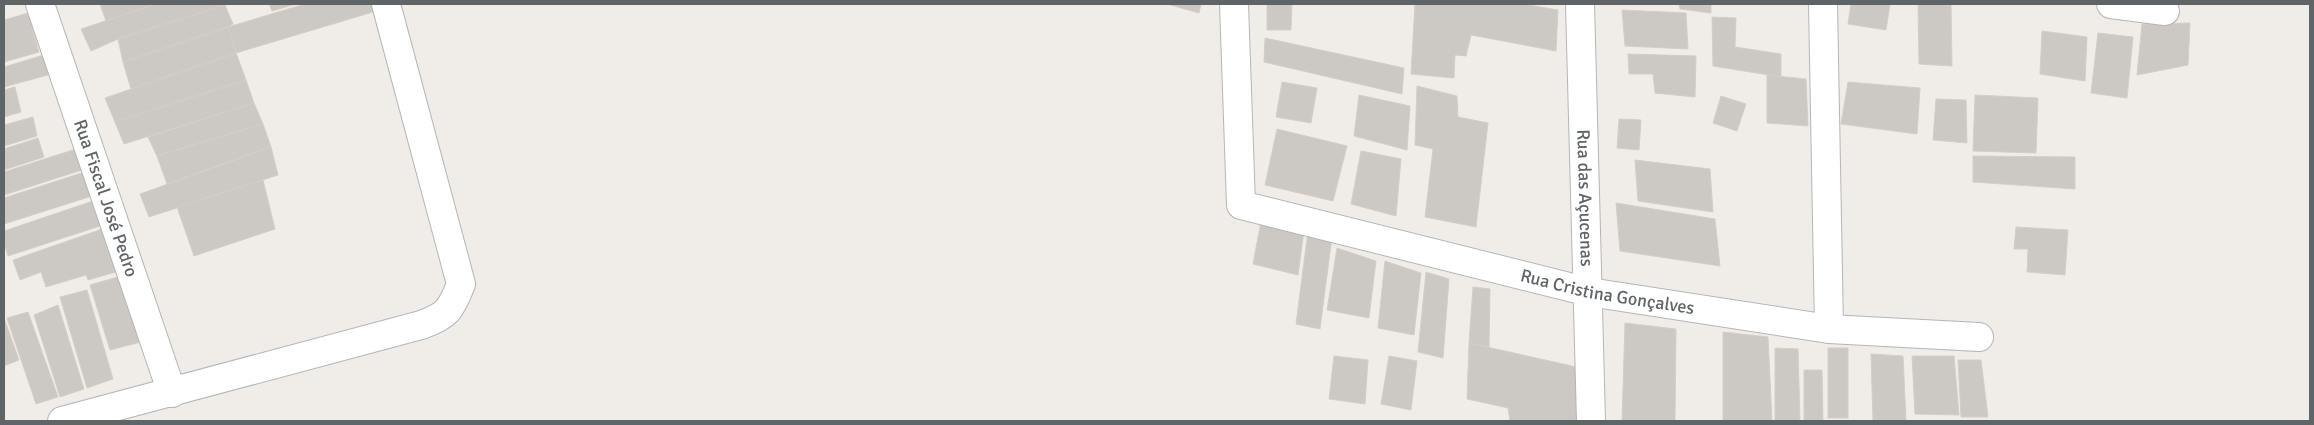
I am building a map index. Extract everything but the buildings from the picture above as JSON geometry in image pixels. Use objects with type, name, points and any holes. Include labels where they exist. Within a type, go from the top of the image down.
[{"type":"street","name":"Rua Fiscal José Pedro","points":[[40,4],[172,393]]},
{"type":"street","points":[[62,421],[421,326],[441,318],[453,306],[461,284],[386,4]]},
{"type":"street","name":"Rua Cristina Gonçalves","points":[[1234,4],[1241,205],[1589,292],[1829,329],[1980,337]]},
{"type":"street","name":"Rua das Açucenas","points":[[1580,4],[1591,421]]},
{"type":"street","points":[[1823,4],[1829,329]]},
{"type":"street","points":[[2111,4],[2166,11]]}]
